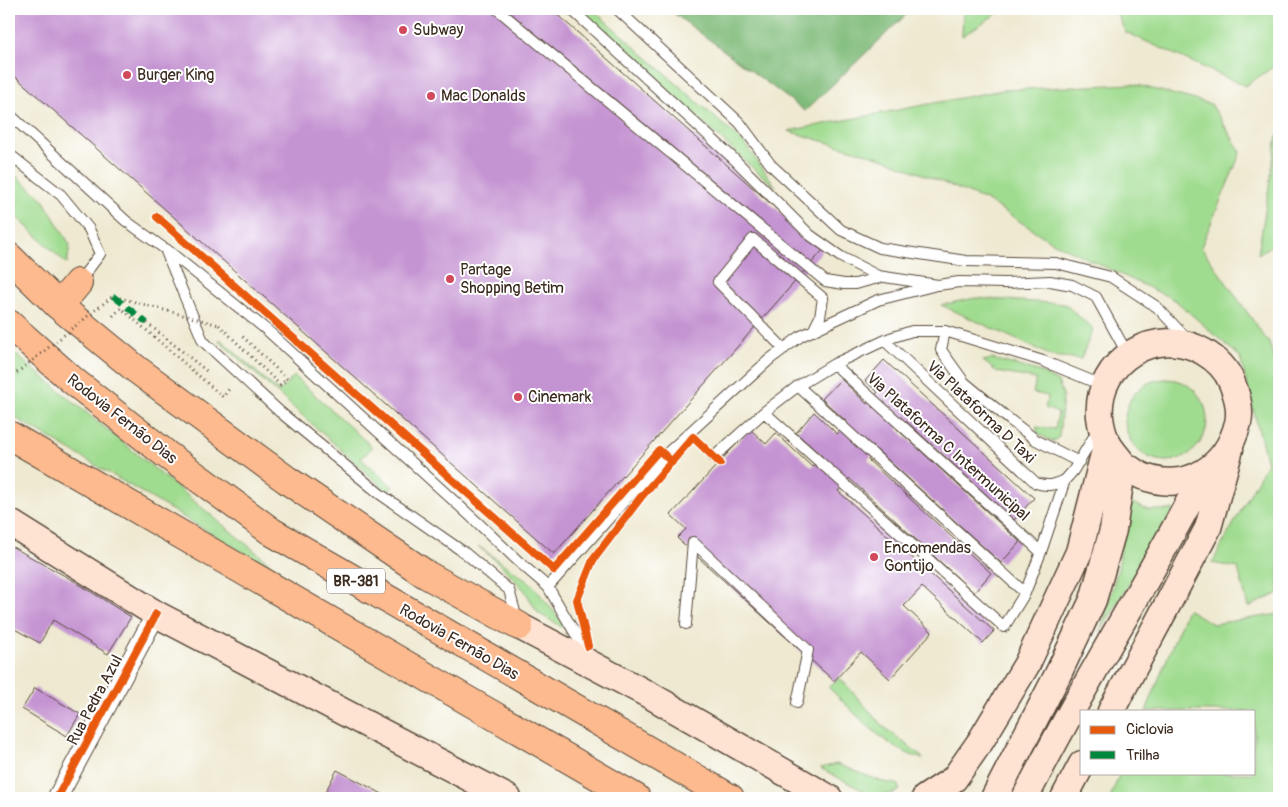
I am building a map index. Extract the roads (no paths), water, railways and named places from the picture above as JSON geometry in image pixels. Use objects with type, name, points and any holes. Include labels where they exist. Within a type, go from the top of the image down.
[{"type":"highway","name":"BR-381","points":[[9,257],[58,306],[136,369],[287,480],[427,575],[519,626]]},
{"type":"highway","points":[[58,306],[78,283]]},
{"type":"highway","name":"Rodovia Fernão Dias","points":[[9,324],[72,380],[167,455],[272,532],[730,798]]},
{"type":"highway","name":"BR-381","points":[[9,435],[636,798]]},
{"type":"main road","points":[[924,798],[954,779],[980,742],[1027,664],[1079,552],[1104,434],[1101,399],[1104,386],[1110,374],[1118,363],[1128,355],[1144,347],[1160,342],[1178,342],[1194,346],[1214,358],[1229,376],[1238,398],[1239,421],[1208,528],[1112,710]]},
{"type":"main road","points":[[1104,434],[1123,464],[1141,476],[1163,481],[1185,480],[1206,472],[1221,459],[1232,443]]},
{"type":"main road","points":[[994,798],[1058,674],[1093,600],[1113,530],[1123,464]]},
{"type":"main road","points":[[1025,798],[1053,743],[1173,534],[1206,472]]},
{"type":"main road","points":[[9,522],[156,614],[508,798]]},
{"type":"main road","name":"BR-381","points":[[519,626],[745,748],[829,798]]},
{"type":"main road","points":[[1064,798],[1080,768]]},
{"type":"street","name":"Rua Pedra Azul","points":[[57,798],[156,614]]},
{"type":"lane","points":[[497,9],[825,281],[855,284],[882,277]]},
{"type":"lane","points":[[571,9],[734,159],[810,235],[841,256],[882,277],[938,285]]},
{"type":"lane","points":[[616,9],[740,123],[771,165],[841,230],[880,248],[966,261],[1056,263],[1111,277],[1157,308],[1194,346]]},
{"type":"lane","points":[[9,114],[126,221],[165,249],[268,331],[548,588],[579,640],[579,657]]},
{"type":"lane","points":[[9,154],[61,194],[89,229],[100,254],[78,283]]},
{"type":"lane","points":[[784,348],[718,282],[753,239],[823,298],[820,317],[813,331]]},
{"type":"lane","points":[[165,249],[203,341],[280,412],[380,494],[465,553],[509,590],[519,626]]},
{"type":"lane","points":[[548,588],[664,456],[770,359],[801,336],[878,300],[938,285],[959,282],[1005,283],[1050,281],[1072,285],[1096,297],[1128,355]]},
{"type":"lane","points":[[714,457],[764,412],[798,386],[834,364],[912,331],[945,331],[1043,361],[1104,386]]},
{"type":"lane","points":[[945,331],[941,350],[964,382],[1036,440],[1079,462]]},
{"type":"lane","name":"Via Plataforma D Taxi","points":[[885,341],[1036,483],[1047,486],[1055,485],[1065,480]]},
{"type":"lane","name":"Via Plataforma C Intermunicipal","points":[[834,364],[1041,552]]},
{"type":"lane","points":[[798,386],[1025,593]]},
{"type":"lane","points":[[764,412],[1004,627],[1025,593],[1065,480],[1104,434]]},
{"type":"lane","points":[[686,624],[693,542],[808,650],[797,703]]},
{"type":"place","name":"Subway","points":[[403,30]]},
{"type":"place","name":"Burger King","points":[[127,75]]},
{"type":"place","name":"Mac Donalds","points":[[431,96]]},
{"type":"place","name":"Partage Shopping Betim","points":[[450,279]]},
{"type":"place","name":"Cinemark","points":[[518,397]]},
{"type":"place","name":"Encomendas Gontijo","points":[[874,557]]}]
